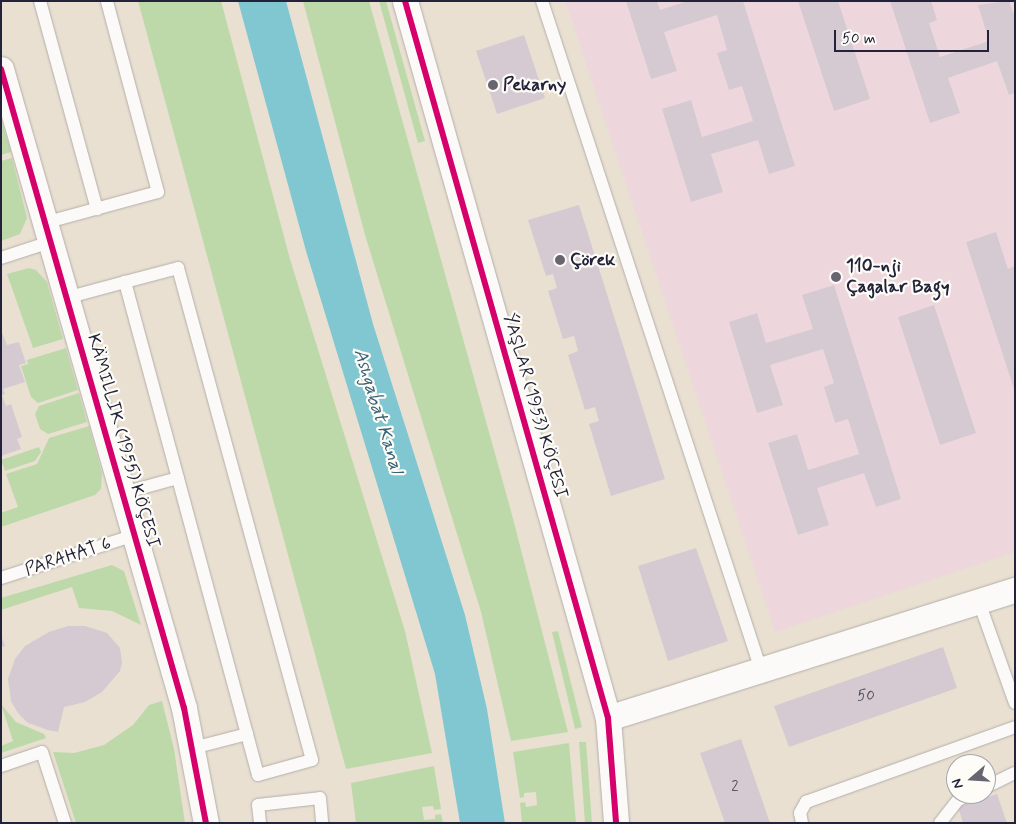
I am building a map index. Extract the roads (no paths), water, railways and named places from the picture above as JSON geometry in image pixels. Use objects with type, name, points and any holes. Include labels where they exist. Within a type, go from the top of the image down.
[{"type":"street","name":"ÝAŞLAR (1953) KÖÇESI","points":[[405,1],[608,718],[616,823]]},
{"type":"street","name":"KÄMILLIK (1955) KÖÇESI","points":[[1,70],[135,535],[193,748],[206,823]]},
{"type":"street","points":[[608,718],[1015,590]]},
{"type":"lane","points":[[40,1],[97,209]]},
{"type":"lane","points":[[1,258],[97,209],[158,192],[107,1]]},
{"type":"lane","points":[[542,1],[761,670]]},
{"type":"lane","points":[[66,298],[125,282],[178,268],[312,760],[258,775],[125,282]]},
{"type":"lane","points":[[123,493],[178,478]]},
{"type":"lane","name":"PARAHAT 6","points":[[1,578],[135,535]]},
{"type":"lane","points":[[979,602],[1015,703]]},
{"type":"lane","points":[[802,823],[800,812],[806,802],[1015,727]]},
{"type":"lane","points":[[193,748],[247,734]]},
{"type":"lane","points":[[1,766],[42,752],[64,823]]},
{"type":"lane","points":[[996,782],[1015,773]]},
{"type":"lane","points":[[260,823],[258,805],[320,798],[322,823]]},
{"type":"lane","points":[[940,823],[955,804]]},
{"type":"water","name":"Ashgabat Kanal","points":[[238,1],[286,1],[373,324],[465,615],[487,709],[505,823],[460,823],[435,674],[306,251]]},
{"type":"place","name":"Pekarny","points":[[493,85]]},
{"type":"place","name":"Çörek","points":[[560,260]]},
{"type":"place","name":"110-nji Çagalar Bagy","points":[[836,277]]}]
